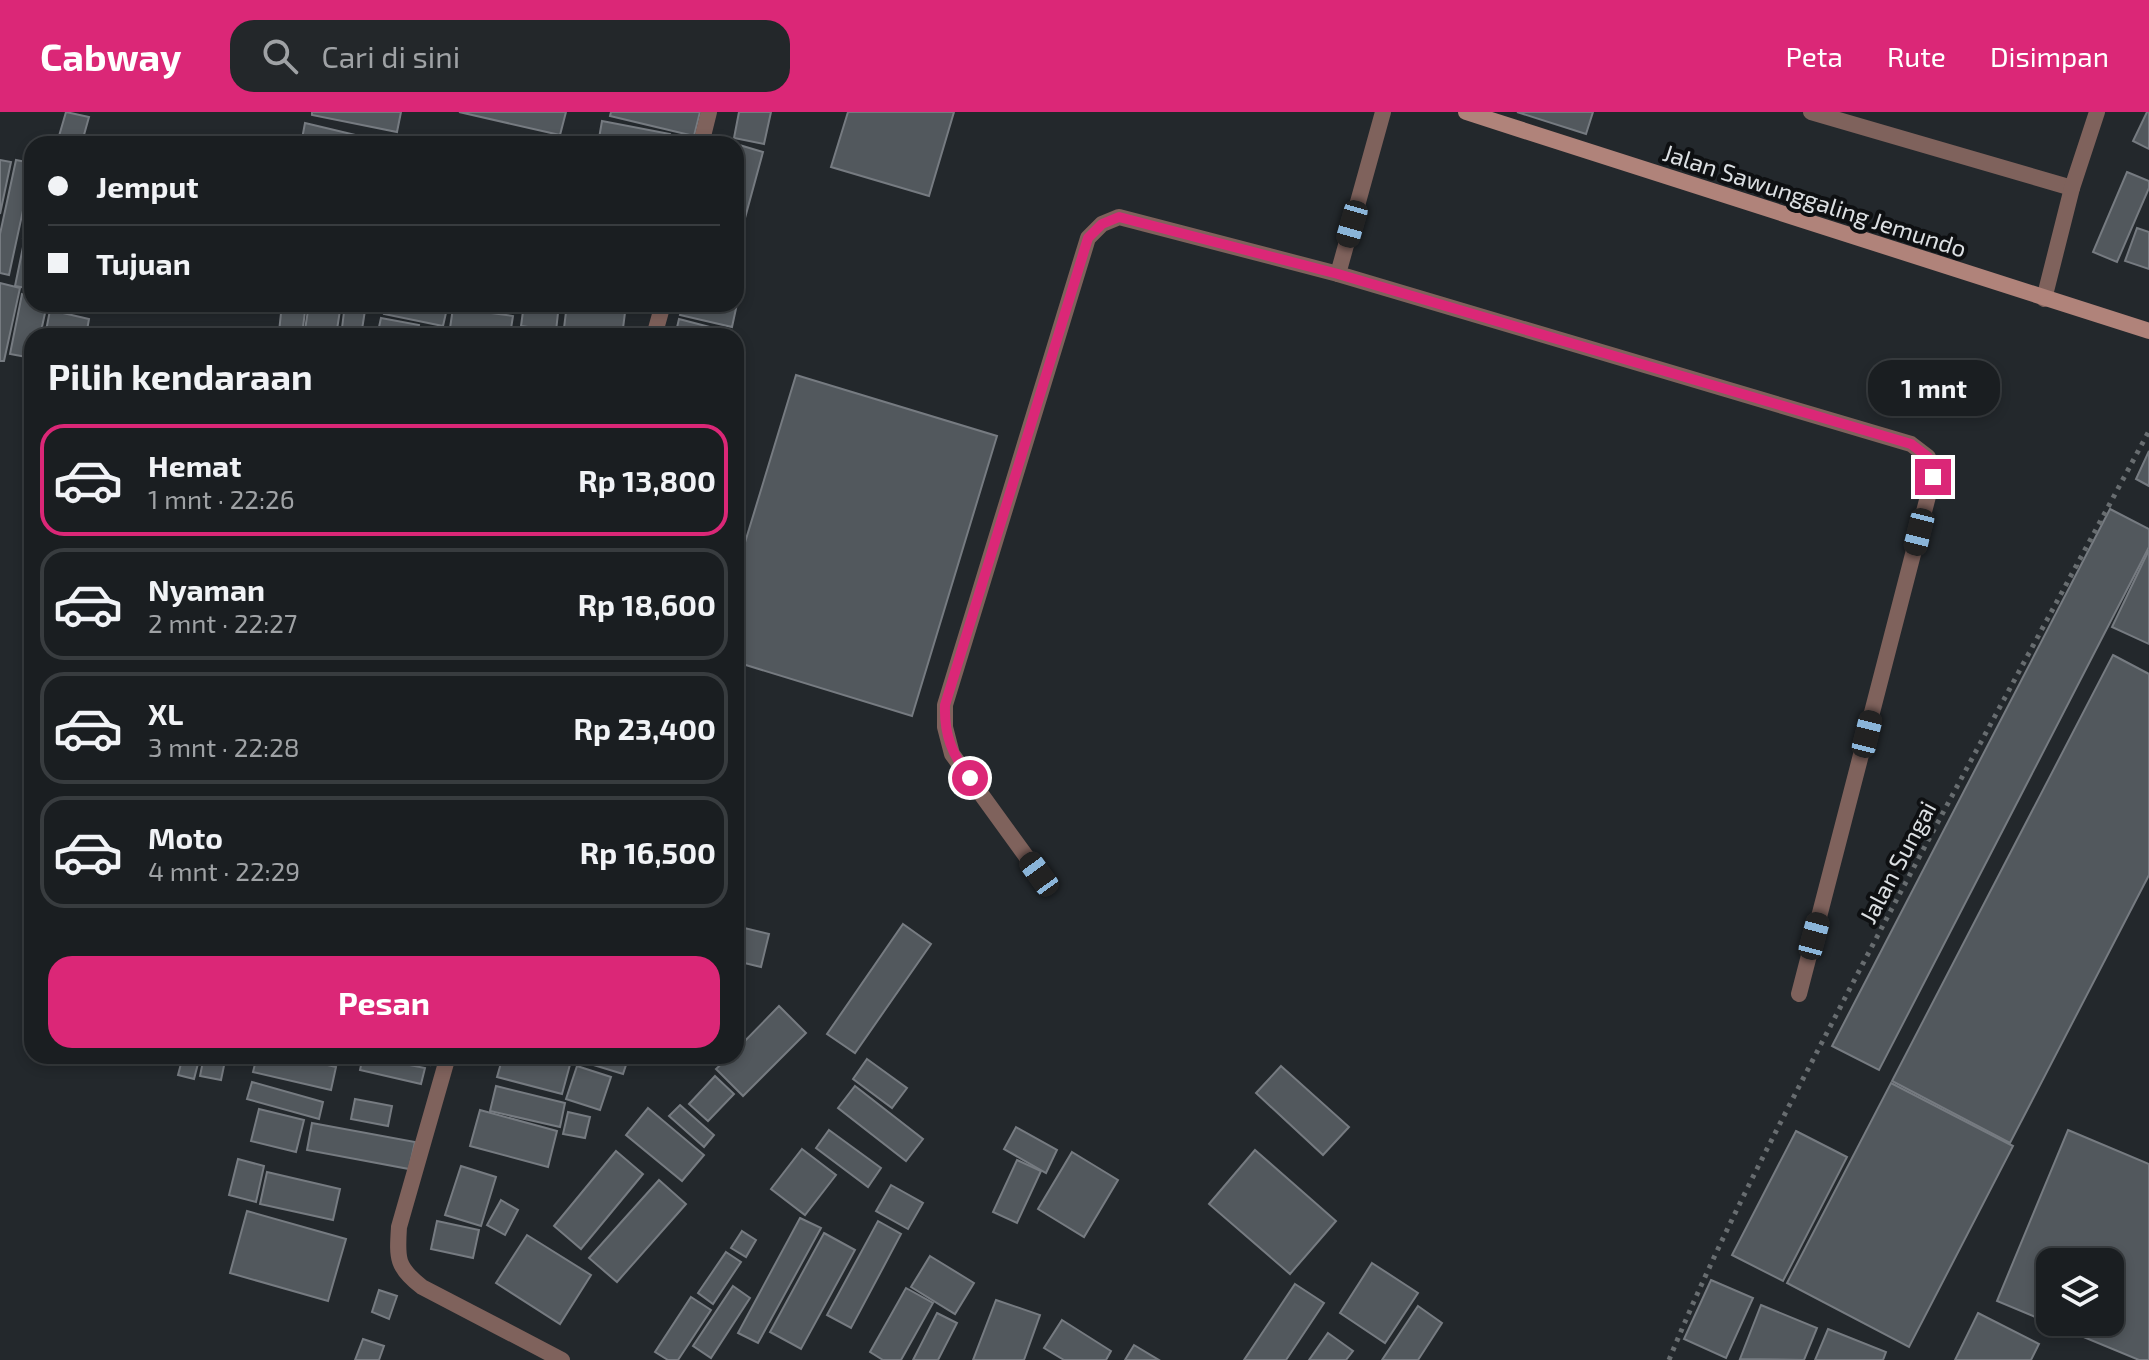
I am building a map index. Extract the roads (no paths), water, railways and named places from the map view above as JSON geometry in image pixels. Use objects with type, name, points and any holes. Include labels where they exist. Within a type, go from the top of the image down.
[{"type":"main road","name":"Jalan Sawunggaling Jemundo","points":[[1466,112],[2149,331]]},
{"type":"street","points":[[703,136],[709,112]]},
{"type":"street","points":[[1338,274],[1383,112]]},
{"type":"street","points":[[1811,112],[2072,188]]},
{"type":"street","points":[[2044,299],[2072,188],[2097,112]]},
{"type":"street","points":[[1039,874],[952,754],[945,727],[945,705],[1088,238],[1102,224],[1119,217],[1338,274],[1911,444],[1928,457],[1933,477],[1799,994]]},
{"type":"street","points":[[446,1064],[399,1227],[397,1255],[404,1273],[422,1287],[562,1360]]}]
